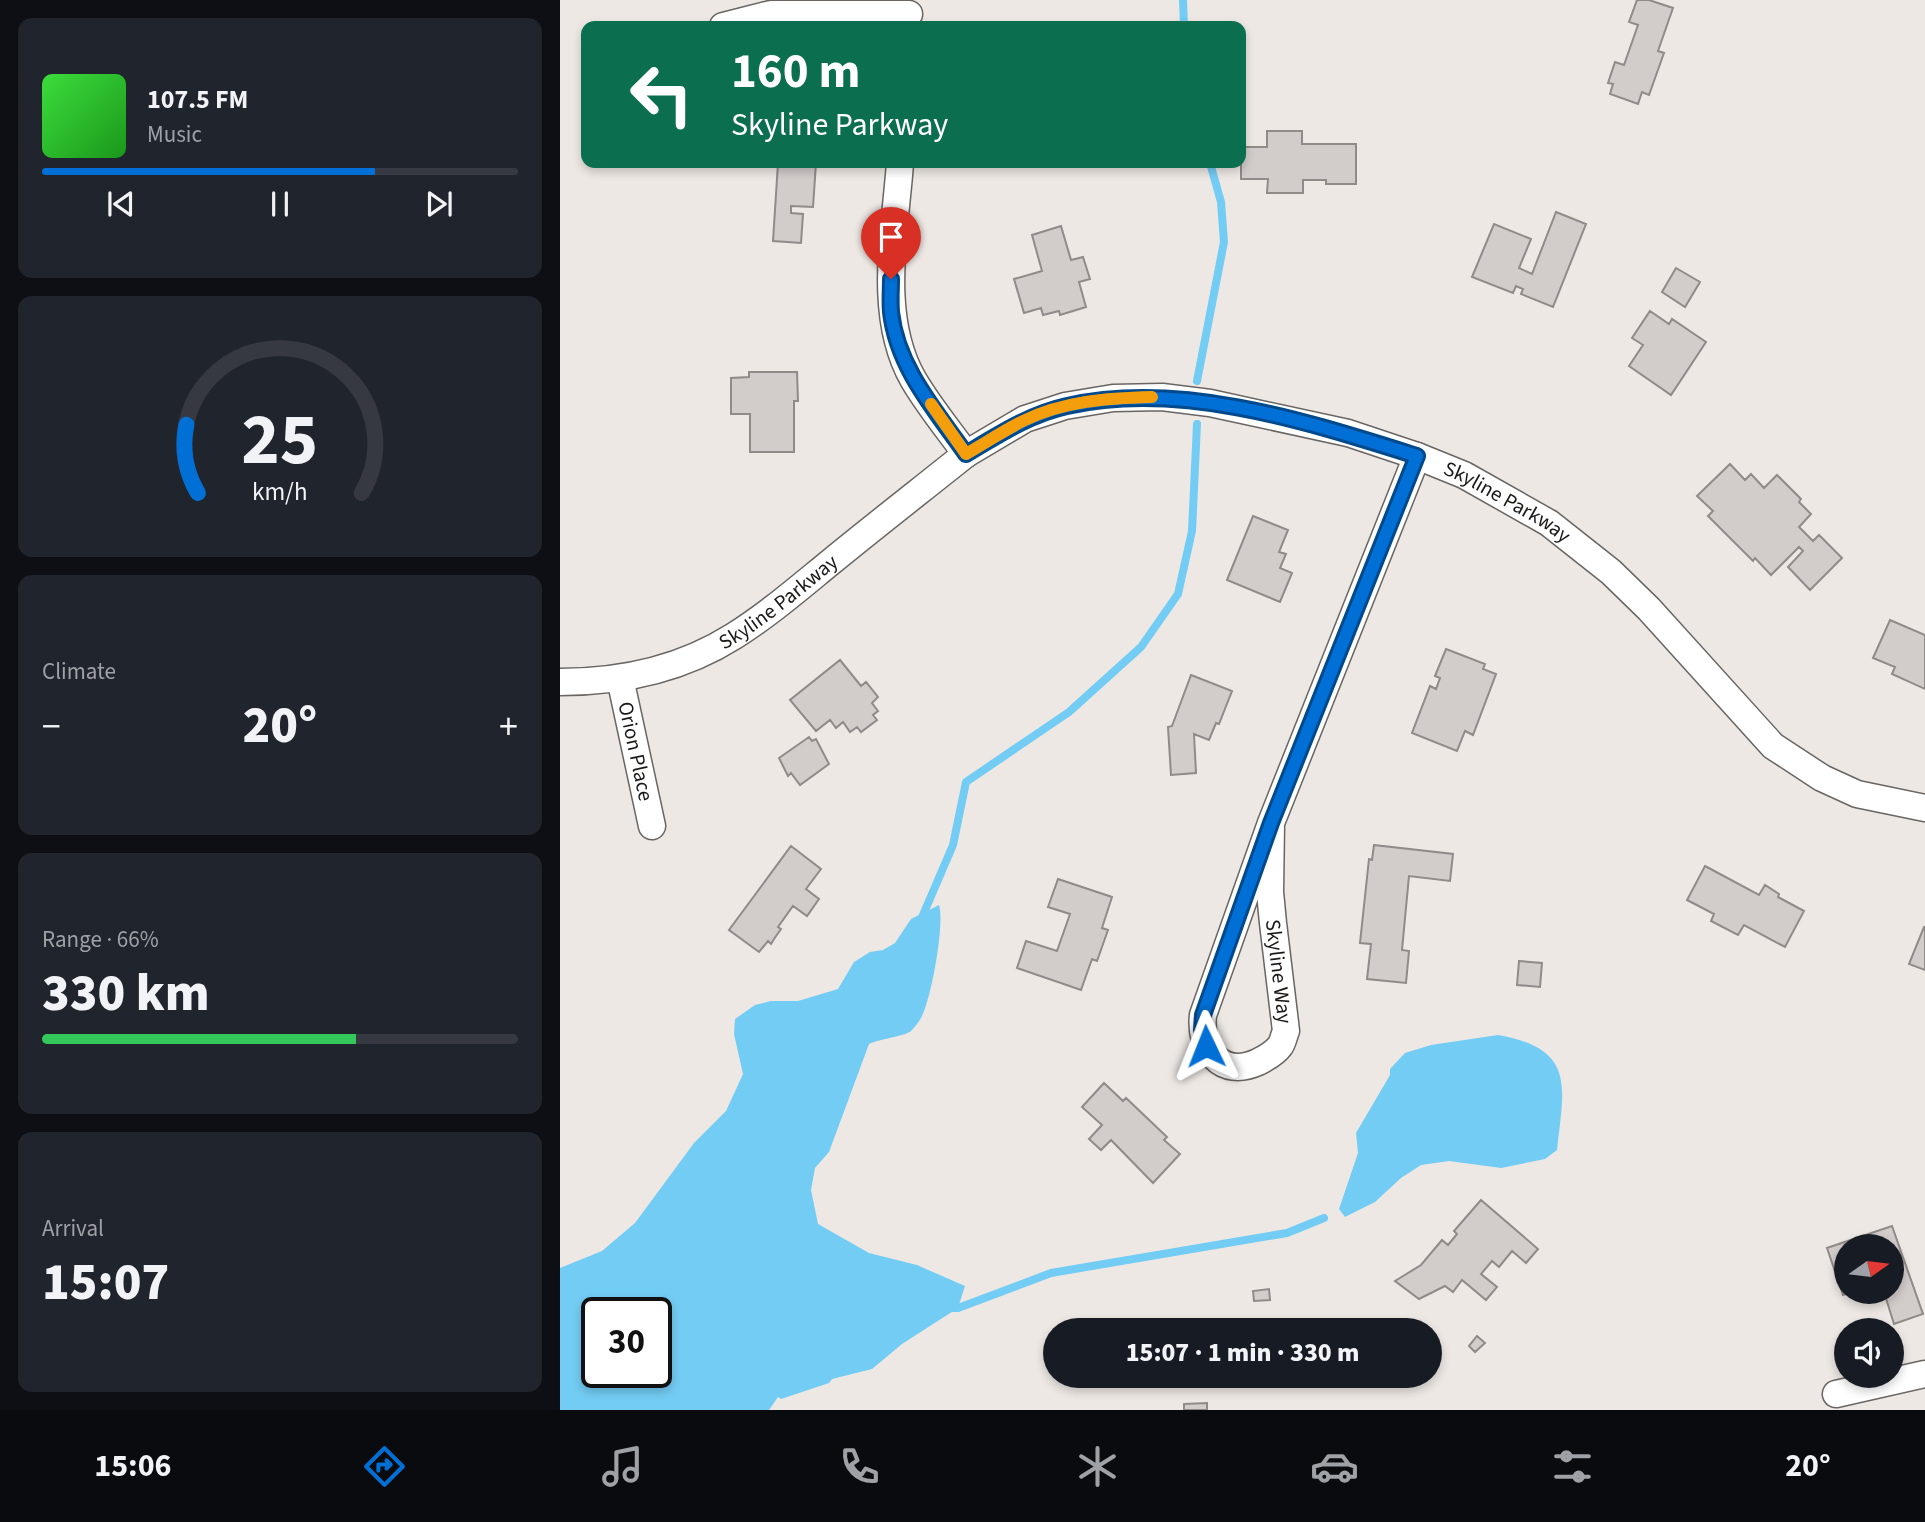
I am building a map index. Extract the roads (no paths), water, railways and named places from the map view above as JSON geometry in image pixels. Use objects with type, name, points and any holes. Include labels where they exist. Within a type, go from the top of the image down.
[{"type":"street","points":[[743,21],[771,14],[909,13]]},
{"type":"street","points":[[900,168],[891,312],[899,346],[913,378],[966,454]]},
{"type":"street","name":"Skyline Parkway","points":[[560,682],[621,678],[655,671],[733,637],[769,612],[966,454],[1025,419],[1065,406],[1113,398],[1162,397],[1210,403],[1348,433],[1464,475],[1549,523],[1611,572],[1649,609],[1773,746],[1822,778],[1857,794],[1925,808]]},
{"type":"street","name":"Skyline Way","points":[[1271,823],[1272,912],[1286,1031],[1280,1046],[1267,1058],[1248,1067],[1231,1067],[1217,1060],[1206,1046],[1202,1030],[1203,1015],[1271,823],[1417,456]]},
{"type":"street","name":"Orion Place","points":[[621,678],[652,827]]},
{"type":"street","points":[[1836,1394],[1925,1374]]},
{"type":"water","points":[[939,905],[939,944],[925,1009],[911,1031],[869,1044],[829,1152],[815,1168],[811,1190],[818,1224],[869,1253],[917,1265],[965,1286],[958,1308],[902,1344],[872,1369],[832,1379],[829,1383],[781,1399],[778,1397],[769,1410],[560,1410],[560,1268],[602,1251],[635,1223],[694,1143],[726,1111],[743,1074],[734,1034],[735,1019],[755,1005],[771,1001],[798,1001],[838,989],[854,962],[870,952],[883,950],[895,943],[911,919]]},
{"type":"water","points":[[1498,1035],[1523,1041],[1541,1050],[1553,1061],[1562,1089],[1557,1150],[1545,1159],[1501,1168],[1449,1161],[1421,1165],[1401,1178],[1375,1202],[1345,1217],[1339,1209],[1358,1153],[1356,1133],[1390,1075],[1390,1069],[1405,1053],[1431,1045]]},
{"type":"waterway","points":[[1183,0],[1184,21]]},
{"type":"waterway","points":[[1197,381],[1224,242],[1221,202],[1211,168]]},
{"type":"waterway","points":[[920,922],[953,845],[966,782],[1069,712],[1141,647],[1178,594],[1192,531],[1197,424]]},
{"type":"waterway","points":[[947,1308],[958,1308],[1051,1273],[1287,1233],[1324,1218]]}]
